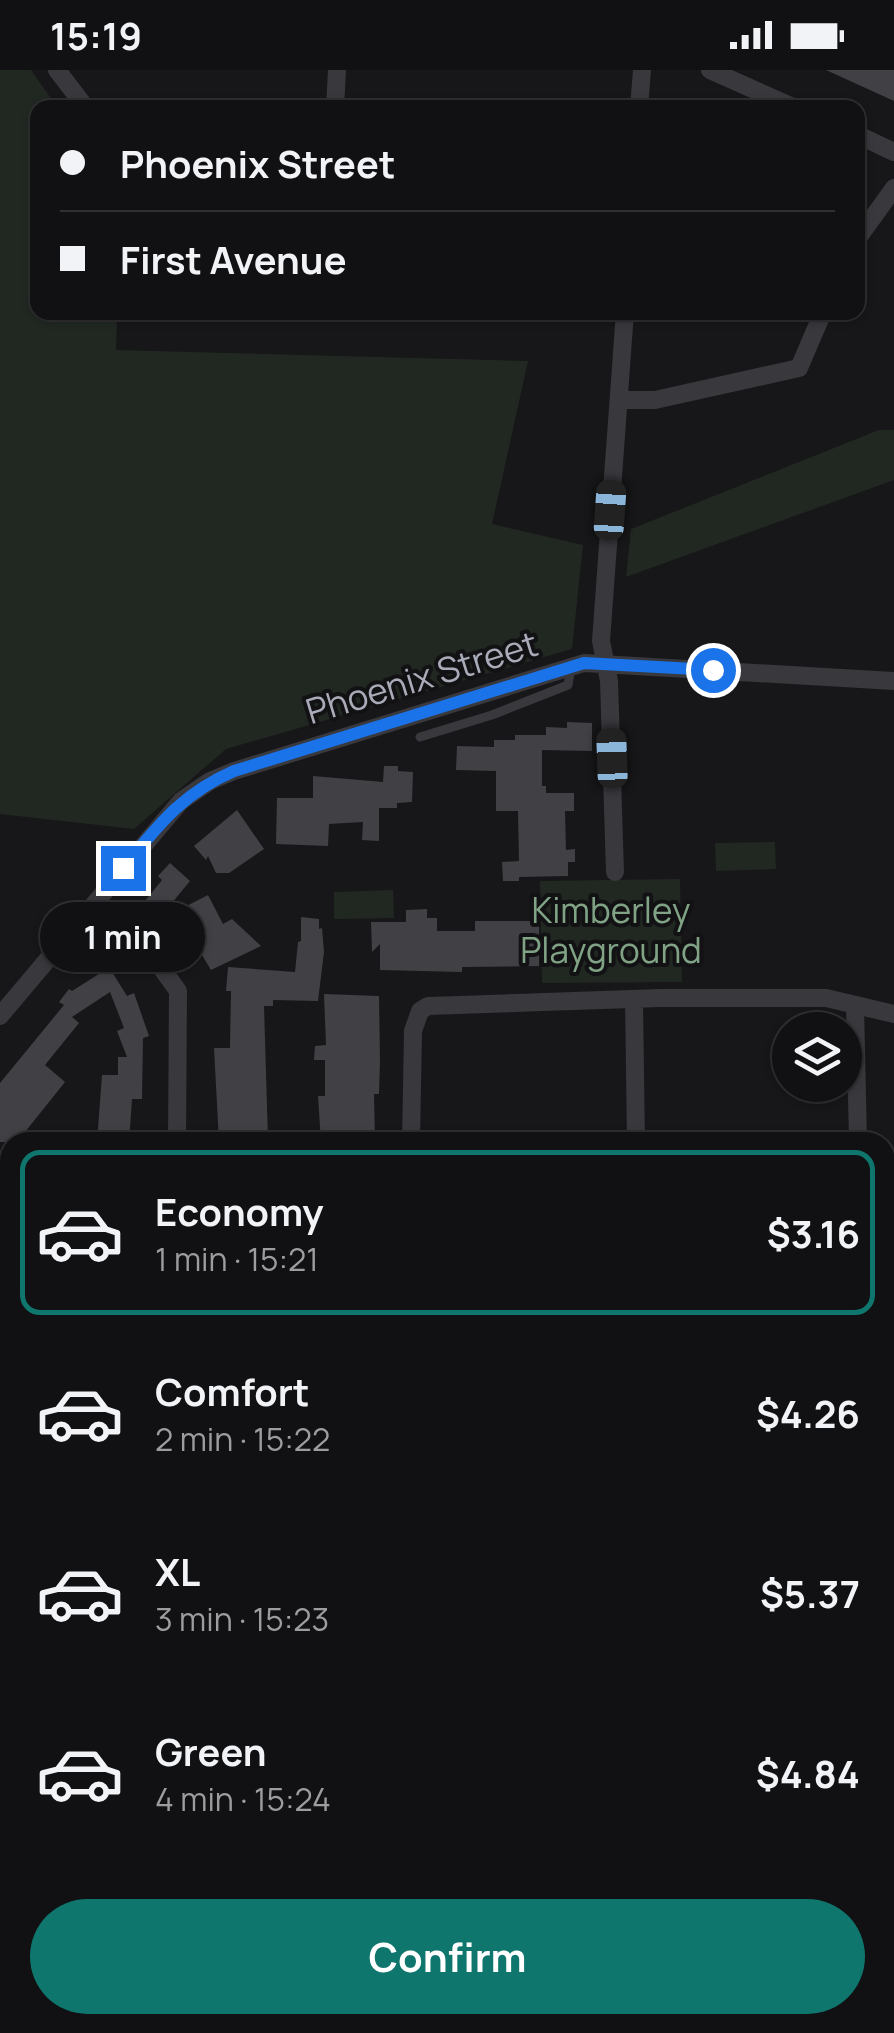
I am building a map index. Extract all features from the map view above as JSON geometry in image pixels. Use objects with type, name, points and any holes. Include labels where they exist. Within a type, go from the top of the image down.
[{"type":"street","points":[[57,70],[80,100]]},
{"type":"street","points":[[336,100],[338,70]]},
{"type":"street","points":[[640,100],[642,70]]},
{"type":"street","points":[[710,70],[777,100]]},
{"type":"street","points":[[865,139],[894,152]]},
{"type":"street","points":[[865,228],[894,188]]},
{"type":"street","points":[[616,872],[609,682],[601,642],[624,320]]},
{"type":"street","points":[[619,400],[655,400],[798,368],[819,320]]},
{"type":"street","name":"Phoenix Street","points":[[0,1015],[166,817],[196,790],[234,771],[584,663],[894,681]]},
{"type":"street","points":[[88,910],[160,966],[178,991],[177,1132]]},
{"type":"street","points":[[412,1132],[413,1031],[420,1010],[428,1006],[826,998],[894,1014]]},
{"type":"street","points":[[634,999],[636,1132]]},
{"type":"street","points":[[855,1005],[858,1132]]},
{"type":"lane","points":[[420,736],[492,715],[568,685],[571,667]]},
{"type":"green space","points":[[0,70],[31,70],[52,100],[30,100],[30,320],[117,320],[116,350],[528,361],[492,524],[583,545],[572,649],[226,749],[134,829],[0,814]]},
{"type":"green space","points":[[879,430],[894,430],[894,480],[626,577],[631,529]]},
{"type":"green space","points":[[775,842],[776,869],[716,871],[715,843]]},
{"type":"green space","name":"Kimberley Playground","points":[[680,879],[682,982],[542,983],[540,881]]},
{"type":"green space","points":[[393,890],[394,918],[334,919],[334,892]]},
{"type":"building","points":[[826,70],[894,70],[894,101]]},
{"type":"building","points":[[567,722],[592,723],[592,751],[542,750],[542,786],[546,786],[546,793],[574,793],[574,811],[565,811],[566,850],[575,849],[575,862],[568,862],[568,876],[503,881],[502,862],[519,861],[518,811],[496,811],[496,771],[456,770],[457,746],[494,747],[494,740],[546,735],[546,727],[567,728]]},
{"type":"building","points":[[384,766],[413,772],[412,802],[397,803],[397,808],[379,808],[379,841],[362,840],[363,822],[329,824],[328,846],[276,844],[277,798],[313,798],[313,776],[383,782]]},
{"type":"building","points":[[237,810],[264,849],[229,873],[216,873],[208,856],[206,860],[194,846]]},
{"type":"building","points":[[170,863],[190,881],[162,915],[145,901]]},
{"type":"building","points":[[208,895],[223,924],[232,919],[261,946],[211,970],[190,935],[183,939],[171,914]]},
{"type":"building","points":[[427,909],[427,918],[437,918],[437,931],[475,931],[475,921],[539,921],[539,966],[462,967],[462,972],[380,970],[380,944],[372,952],[371,922],[406,922],[406,910]]},
{"type":"building","points":[[301,917],[319,919],[324,952],[318,1001],[273,1000],[273,1006],[264,1006],[268,1132],[218,1132],[214,1048],[230,1048],[228,967],[295,972]]},
{"type":"building","points":[[104,959],[127,996],[134,993],[149,1036],[143,1038],[142,1099],[132,1099],[130,1132],[98,1132],[102,1075],[118,1075],[118,1057],[127,1057],[117,1031],[124,1028],[110,992],[72,1017],[79,1023],[45,1065],[65,1082],[25,1132],[0,1132],[0,1083],[64,1005],[59,1002],[69,989],[72,991],[102,972],[98,962]]},
{"type":"building","points":[[324,994],[379,996],[379,1094],[374,1094],[375,1132],[320,1132],[318,1096],[325,1096],[325,1060],[314,1060],[315,1046],[326,1045]]},
{"type":"route","points":[[123,868],[181,801],[210,781],[234,771],[584,663],[713,670]]}]
